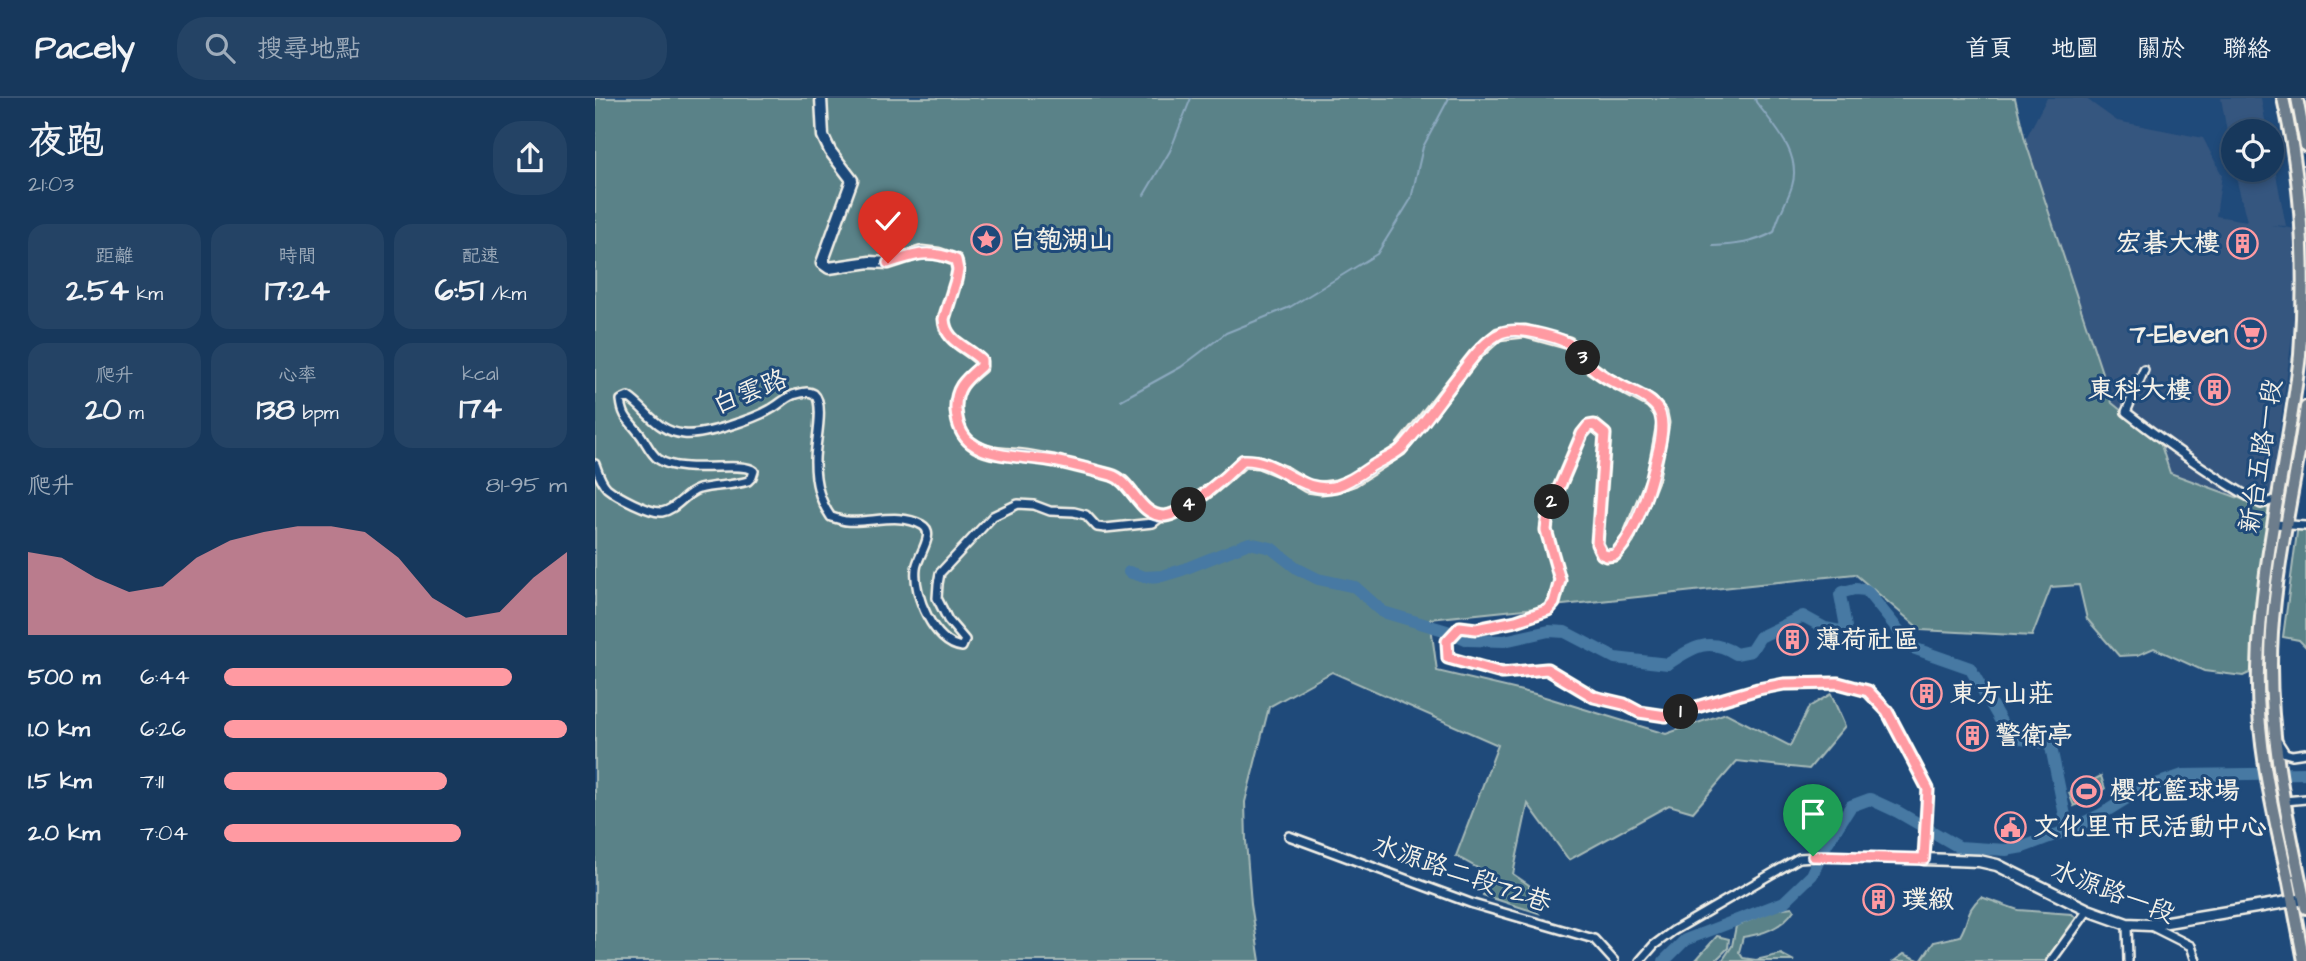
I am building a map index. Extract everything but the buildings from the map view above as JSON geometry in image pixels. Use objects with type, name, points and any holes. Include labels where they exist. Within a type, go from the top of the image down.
[{"type":"main road","name":"新台五路一段","points":[[2283,98],[2299,204],[2304,277],[2299,358],[2278,499],[2280,525],[2272,634],[2272,689],[2275,737],[2301,903],[2304,961]]},
{"type":"main road","points":[[2297,98],[2306,146]]},
{"type":"main road","name":"新台五路一段","points":[[2301,903],[2267,789],[2260,738],[2258,669],[2265,579],[2280,525],[2290,502],[2306,407]]},
{"type":"main road","points":[[2278,499],[2290,502]]},
{"type":"main road","points":[[2260,738],[2275,737]]},
{"type":"street","points":[[821,98],[823,136],[829,151],[852,180],[823,263],[829,268],[870,262],[888,263],[922,252],[956,260],[958,270],[944,326],[950,338],[981,360],[981,366],[957,391],[957,425],[969,442],[999,455],[1057,462],[1116,476],[1149,511],[1162,516],[1174,514],[1191,503],[1243,460],[1259,462],[1284,472],[1307,486],[1336,486],[1353,480],[1400,450],[1475,355],[1498,334],[1506,331],[1525,331],[1569,343],[1590,366],[1608,379],[1645,397],[1661,413],[1664,423],[1653,477],[1628,539],[1615,555],[1602,554],[1597,544],[1605,434],[1594,425],[1588,426],[1582,434],[1548,514],[1546,530],[1560,580],[1554,603],[1548,610],[1516,621],[1476,629],[1460,627],[1447,641],[1448,658],[1502,673],[1547,669],[1594,697],[1624,704],[1639,712],[1666,716],[1784,684],[1838,683],[1868,691],[1887,711],[1928,789],[1924,859],[1829,856],[1799,858],[1673,931],[1654,945],[1640,961]]},
{"type":"street","points":[[2144,370],[2126,412],[2191,462],[2247,496],[2261,504],[2278,499]]},
{"type":"street","name":"白雲路","points":[[595,464],[600,479],[607,488],[641,506],[662,512],[697,490],[748,481],[754,471],[750,467],[690,467],[659,460],[625,418],[621,400],[628,397],[661,427],[685,435],[727,426],[769,411],[791,396],[804,392],[812,393],[817,398],[820,415],[814,461],[822,505],[831,517],[847,521],[891,519],[911,521],[924,526],[928,531],[928,538],[920,552],[916,568],[919,601],[940,634],[955,646],[962,647],[965,640],[948,620],[937,598],[940,573],[993,516],[1018,504],[1034,505],[1050,511],[1086,515],[1097,527],[1105,528],[1153,523],[1162,516]]},
{"type":"street","points":[[2280,525],[2303,524]]},
{"type":"street","points":[[2275,737],[2285,753],[2306,753]]},
{"type":"street","points":[[2285,801],[2306,799]]},
{"type":"street","name":"水源路二段72巷","points":[[1289,836],[1483,908],[1594,939],[1614,961]]},
{"type":"street","name":"水源路一段","points":[[1924,859],[1962,859],[1997,865],[2088,910],[2127,924],[2149,925],[2191,946],[2196,961]]},
{"type":"street","points":[[2149,925],[2301,903]]},
{"type":"street","points":[[2052,961],[2088,910]]},
{"type":"street","points":[[2127,924],[2128,961]]},
{"type":"shaded area","points":[[2047,98],[2085,98],[2117,121],[2203,138],[2221,173],[2216,216],[2247,221],[2237,182],[2277,182],[2286,226],[2270,225],[2296,229],[2299,267],[2269,509],[2170,473],[2160,442],[2112,403],[2025,140]]},
{"type":"shaded area","points":[[2221,98],[2261,98],[2265,119],[2225,119]]},
{"type":"green space","points":[[595,98],[2015,98],[2025,140],[2112,403],[2160,442],[2170,473],[2269,509],[2274,524],[2258,669],[2243,676],[2204,671],[2154,648],[2138,655],[2119,656],[2087,619],[2079,585],[2051,587],[2032,636],[1921,630],[1855,574],[1430,619],[1437,671],[1535,694],[1666,734],[1726,713],[1790,746],[1809,707],[1831,694],[1845,726],[1809,769],[1737,761],[1693,812],[1669,805],[1569,860],[1528,804],[1513,874],[1529,885],[1530,904],[1538,913],[1483,895],[1490,875],[1456,856],[1498,745],[1332,672],[1269,707],[1245,802],[1251,904],[1260,961],[595,961]]},
{"type":"green space","points":[[2298,525],[2306,526],[2306,647],[2299,640],[2283,637]]},
{"type":"green space","name":"櫻花籃球場","points":[[2101,776],[2105,789],[2074,806],[2069,793]]},
{"type":"green space","points":[[1981,897],[2018,910],[2072,914],[2076,918],[2047,961],[1921,961],[1934,942],[1960,936],[1970,911]]},
{"type":"green space","points":[[1792,907],[1794,910],[1778,926],[1743,937],[1739,952],[1743,958],[1756,960],[1781,954],[1794,961],[1722,961],[1732,946],[1736,926],[1777,909]]},
{"type":"green space","points":[[1717,936],[1729,939],[1728,948],[1715,961],[1695,961]]},
{"type":"green space","points":[[1904,954],[1921,961],[1894,961]]},
{"type":"waterway","points":[[1144,195],[1170,151],[1191,98]]},
{"type":"waterway","points":[[1121,400],[1181,367],[1226,333],[1290,307],[1377,254],[1411,199],[1423,147],[1449,98]]},
{"type":"waterway","points":[[1713,246],[1745,243],[1774,232],[1792,186],[1794,174],[1790,152],[1755,98]]},
{"type":"waterway","points":[[1129,572],[1145,577],[1162,576],[1249,543],[1271,548],[1298,569],[1318,579],[1355,587],[1383,612],[1468,640],[1504,641],[1549,631],[1565,632],[1615,658],[1668,664],[1701,646],[1717,646],[1736,654],[1751,651],[1760,637],[1803,616],[1825,628],[1840,631],[1846,627],[1840,595],[1855,589],[1866,590],[1913,648],[1970,668],[2010,737],[2045,743],[2051,747],[2068,830]]},
{"type":"waterway","points":[[1664,961],[1685,940],[1784,902],[1812,875],[1826,845],[1851,806],[1870,799],[1959,847],[2006,850],[2023,847],[2068,830],[2100,815],[2142,789],[2183,775],[2306,773]]},
{"type":"place","name":"白匏湖山","points":[[987,240]]},
{"type":"place","name":"宏碁大樓","points":[[2243,243]]},
{"type":"place","name":"7-Eleven","points":[[2251,334]]},
{"type":"place","name":"東科大樓","points":[[2215,390]]},
{"type":"place","name":"薄荷社區","points":[[1792,640]]},
{"type":"place","name":"東方山莊","points":[[1927,694]]},
{"type":"place","name":"警衛亭","points":[[1972,736]]},
{"type":"place","name":"櫻花籃球場","points":[[2087,791]]},
{"type":"place","name":"文化里市民活動中心","points":[[2010,827]]},
{"type":"place","name":"璞緻","points":[[1879,900]]},
{"type":"route","points":[[888,263],[922,252],[956,260],[958,270],[944,326],[950,338],[981,360],[981,366],[957,391],[957,425],[969,442],[999,455],[1057,462],[1116,476],[1149,511],[1162,516],[1174,514],[1191,503],[1243,460],[1259,462],[1284,472],[1307,486],[1321,488],[1353,480],[1371,466],[1400,450],[1475,355],[1498,334],[1525,331],[1569,343],[1590,366],[1608,379],[1639,393],[1661,413],[1664,423],[1653,477],[1628,539],[1615,555],[1602,554],[1597,544],[1605,434],[1594,425],[1588,426],[1582,434],[1548,514],[1546,530],[1560,580],[1554,603],[1548,610],[1516,621],[1476,629],[1460,627],[1447,641],[1448,658],[1502,673],[1547,669],[1594,697],[1624,704],[1639,712],[1666,716],[1784,684],[1838,683],[1868,691],[1887,711],[1928,789],[1924,859],[1813,856]]}]
